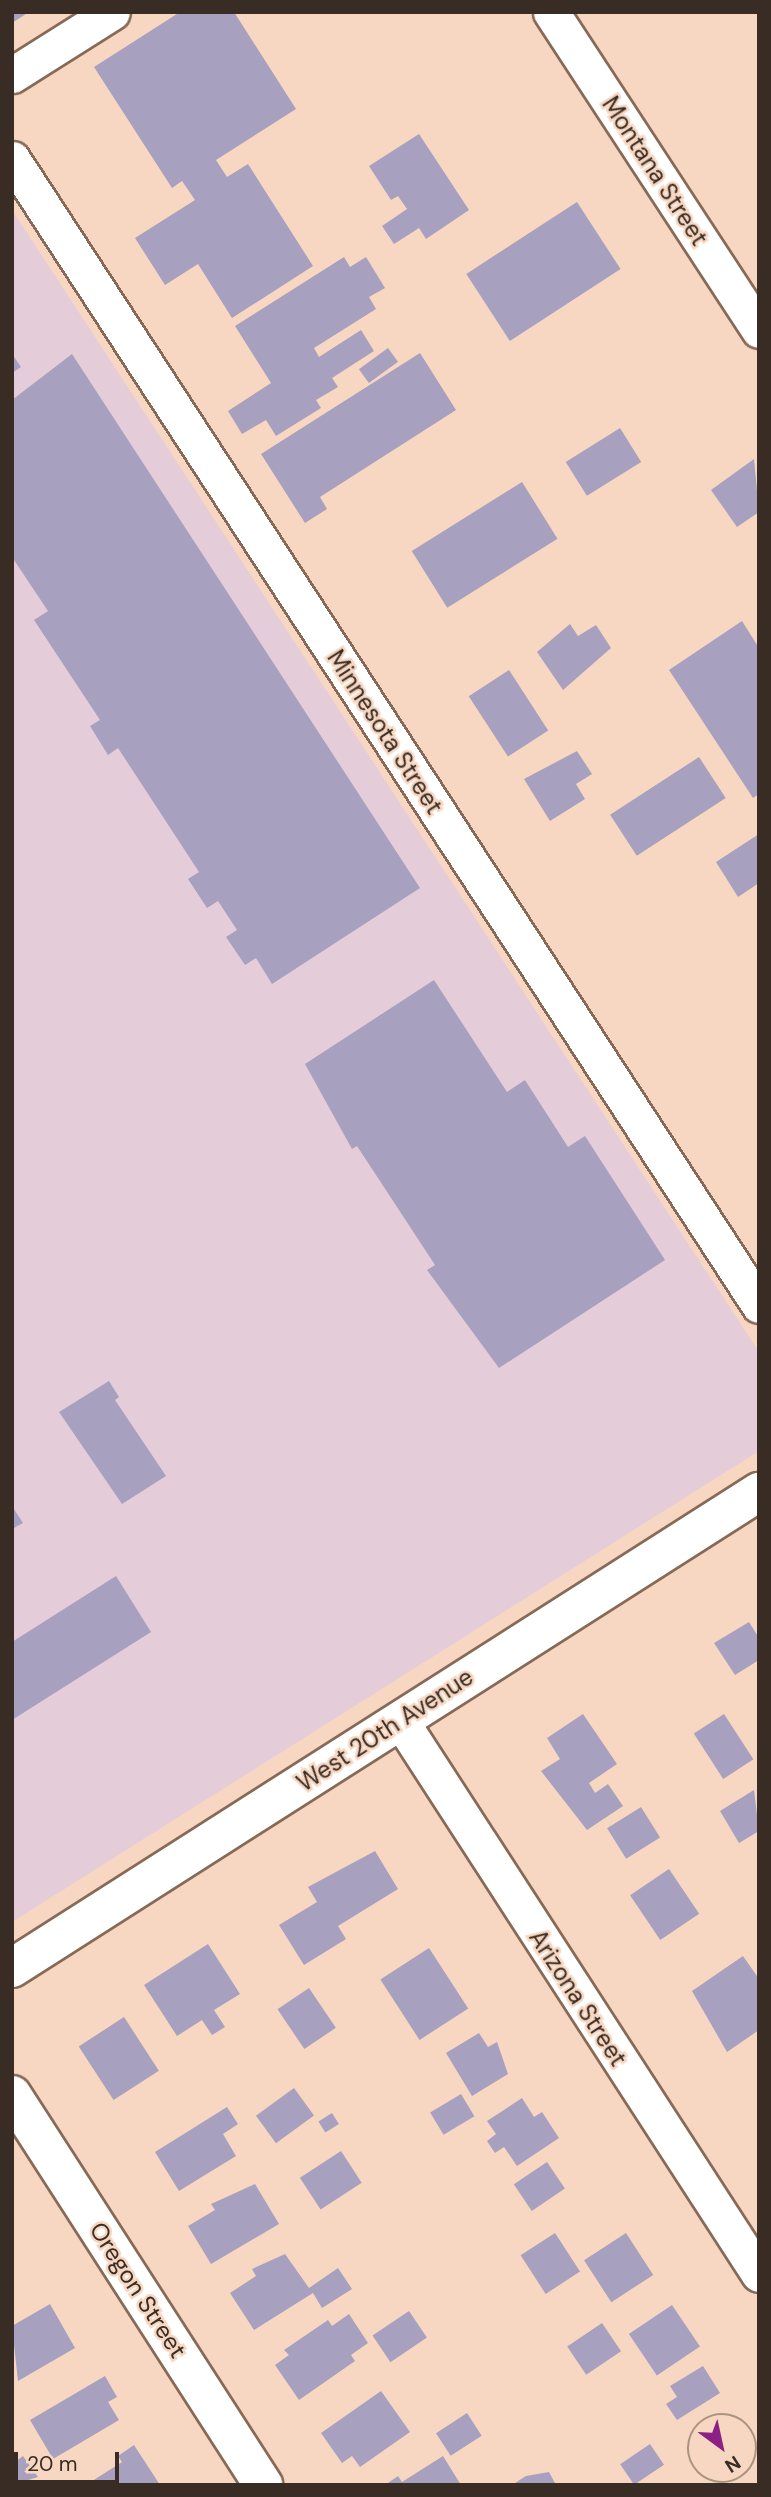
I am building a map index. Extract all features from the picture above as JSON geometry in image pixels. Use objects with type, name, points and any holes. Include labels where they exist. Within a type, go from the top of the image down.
[{"type":"main road","name":"West 20th Avenue","points":[[12,1968],[759,1492]]},
{"type":"main road","name":"Oregon Street","points":[[12,2095],[263,2485]]},
{"type":"street","points":[[12,75],[112,12]]},
{"type":"street","name":"Montana Street","points":[[551,12],[759,330]]},
{"type":"street","name":"Minnesota Street","points":[[12,159],[759,1305]]},
{"type":"street","name":"Arizona Street","points":[[400,1720],[759,2274]]},
{"type":"shaded area","points":[[12,210],[759,1352],[759,1451],[12,1922]]},
{"type":"building","points":[[12,12],[29,12],[12,23]]},
{"type":"building","points":[[180,12],[234,12],[296,109],[216,160],[227,177],[248,164],[313,266],[232,318],[198,264],[165,285],[135,238],[195,200],[182,181],[172,188],[94,67]]},
{"type":"building","points":[[419,134],[469,210],[426,239],[419,228],[394,244],[382,226],[407,209],[398,196],[391,200],[369,166]]},
{"type":"building","points":[[577,202],[621,269],[510,341],[466,274]]},
{"type":"building","points":[[344,257],[350,267],[366,257],[385,288],[369,297],[376,309],[314,348],[319,357],[361,330],[374,351],[332,378],[338,387],[316,400],[321,408],[276,436],[266,420],[242,434],[228,411],[271,383],[235,326]]},
{"type":"building","points":[[388,348],[398,362],[369,383],[359,369]]},
{"type":"building","points":[[420,353],[456,410],[320,497],[327,509],[305,523],[261,454]]},
{"type":"building","points":[[12,354],[21,367],[12,373]]},
{"type":"building","points":[[72,354],[420,888],[272,984],[256,958],[245,965],[226,937],[237,930],[218,901],[207,908],[188,879],[199,872],[118,748],[108,755],[90,726],[100,720],[34,620],[48,611],[12,557],[12,400]]},
{"type":"building","points":[[620,428],[641,462],[587,496],[566,462]]},
{"type":"building","points":[[754,459],[759,512],[737,527],[711,490]]},
{"type":"building","points":[[522,482],[558,539],[447,608],[412,551]]},
{"type":"building","points":[[742,621],[759,648],[759,794],[753,798],[669,670]]},
{"type":"building","points":[[570,624],[578,636],[596,625],[611,648],[563,690],[537,652]]},
{"type":"building","points":[[509,670],[548,730],[508,757],[469,696]]},
{"type":"building","points":[[577,751],[592,774],[576,784],[585,799],[550,821],[524,779]]},
{"type":"building","points":[[699,757],[726,798],[637,856],[610,815]]},
{"type":"building","points":[[759,834],[759,883],[738,897],[716,862]]},
{"type":"building","points":[[434,980],[507,1092],[525,1080],[568,1147],[585,1136],[665,1260],[499,1368],[427,1270],[435,1265],[357,1146],[352,1149],[305,1064]]},
{"type":"building","points":[[109,1381],[119,1397],[115,1400],[166,1476],[122,1504],[59,1412]]},
{"type":"building","points":[[12,1506],[23,1523],[12,1529]]},
{"type":"building","points":[[116,1576],[151,1632],[12,1720],[12,1642]]},
{"type":"building","points":[[749,1622],[759,1638],[759,1660],[735,1675],[714,1643]]},
{"type":"building","points":[[583,1714],[617,1764],[589,1783],[595,1793],[608,1784],[623,1806],[587,1830],[541,1771],[560,1759],[547,1738]]},
{"type":"building","points":[[724,1714],[753,1759],[723,1779],[694,1734]]},
{"type":"building","points":[[754,1790],[759,1831],[739,1843],[720,1811]]},
{"type":"building","points":[[641,1807],[660,1838],[626,1859],[607,1828]]},
{"type":"building","points":[[375,1851],[398,1889],[338,1926],[346,1939],[304,1965],[279,1925],[317,1902],[308,1887]]},
{"type":"building","points":[[669,1869],[699,1914],[660,1940],[630,1895]]},
{"type":"building","points":[[208,1944],[240,1994],[214,2010],[225,2027],[212,2035],[202,2020],[177,2036],[144,1985]]},
{"type":"building","points":[[429,1948],[468,2008],[420,2040],[380,1980]]},
{"type":"building","points":[[743,1956],[759,1979],[759,2030],[727,2052],[692,1991]]},
{"type":"building","points":[[309,1988],[336,2028],[304,2049],[277,2009]]},
{"type":"building","points":[[124,2017],[159,2071],[114,2100],[79,2046]]},
{"type":"building","points":[[479,2033],[488,2047],[497,2042],[508,2074],[472,2096],[446,2053]]},
{"type":"building","points":[[294,2088],[314,2116],[276,2143],[256,2116]]},
{"type":"building","points":[[461,2094],[474,2116],[444,2135],[430,2113]]},
{"type":"building","points":[[522,2098],[534,2117],[542,2112],[559,2138],[517,2166],[504,2147],[495,2153],[487,2141],[496,2134],[487,2121]]},
{"type":"building","points":[[227,2107],[238,2124],[223,2134],[236,2156],[179,2191],[155,2152]]},
{"type":"building","points":[[332,2113],[339,2124],[325,2133],[318,2121]]},
{"type":"building","points":[[341,2151],[362,2183],[321,2210],[300,2178]]},
{"type":"building","points":[[547,2162],[565,2189],[532,2211],[514,2184]]},
{"type":"building","points":[[255,2184],[279,2224],[211,2264],[188,2226],[215,2210],[211,2204]]},
{"type":"building","points":[[555,2233],[580,2272],[546,2294],[521,2255]]},
{"type":"building","points":[[626,2233],[653,2275],[611,2302],[584,2260]]},
{"type":"building","points":[[285,2254],[309,2288],[338,2268],[352,2289],[322,2308],[313,2293],[254,2330],[230,2293],[256,2276],[252,2269]]},
{"type":"building","points":[[50,2304],[75,2348],[18,2381],[12,2326]]},
{"type":"building","points":[[672,2305],[700,2346],[657,2376],[629,2334]]},
{"type":"building","points":[[409,2311],[427,2338],[390,2362],[373,2336]]},
{"type":"building","points":[[349,2314],[368,2343],[351,2355],[355,2361],[299,2400],[275,2365],[289,2355],[284,2350],[328,2320],[332,2326]]},
{"type":"building","points":[[602,2323],[621,2351],[586,2375],[567,2346]]},
{"type":"building","points":[[703,2366],[720,2393],[677,2420],[666,2404],[677,2397],[670,2386]]},
{"type":"building","points":[[105,2376],[117,2397],[108,2402],[119,2420],[53,2459],[30,2420]]},
{"type":"building","points":[[381,2391],[410,2432],[360,2467],[352,2456],[342,2463],[321,2433]]},
{"type":"building","points":[[467,2413],[482,2436],[451,2456],[436,2433]]},
{"type":"building","points":[[650,2444],[664,2465],[634,2485],[620,2464]]},
{"type":"building","points":[[134,2445],[160,2485],[86,2485],[122,2462],[118,2456]]},
{"type":"building","points":[[23,2456],[38,2477],[12,2485],[12,2464]]},
{"type":"building","points":[[443,2456],[461,2485],[385,2485],[398,2476],[402,2482]]},
{"type":"building","points":[[549,2472],[556,2485],[512,2485],[526,2476]]}]
